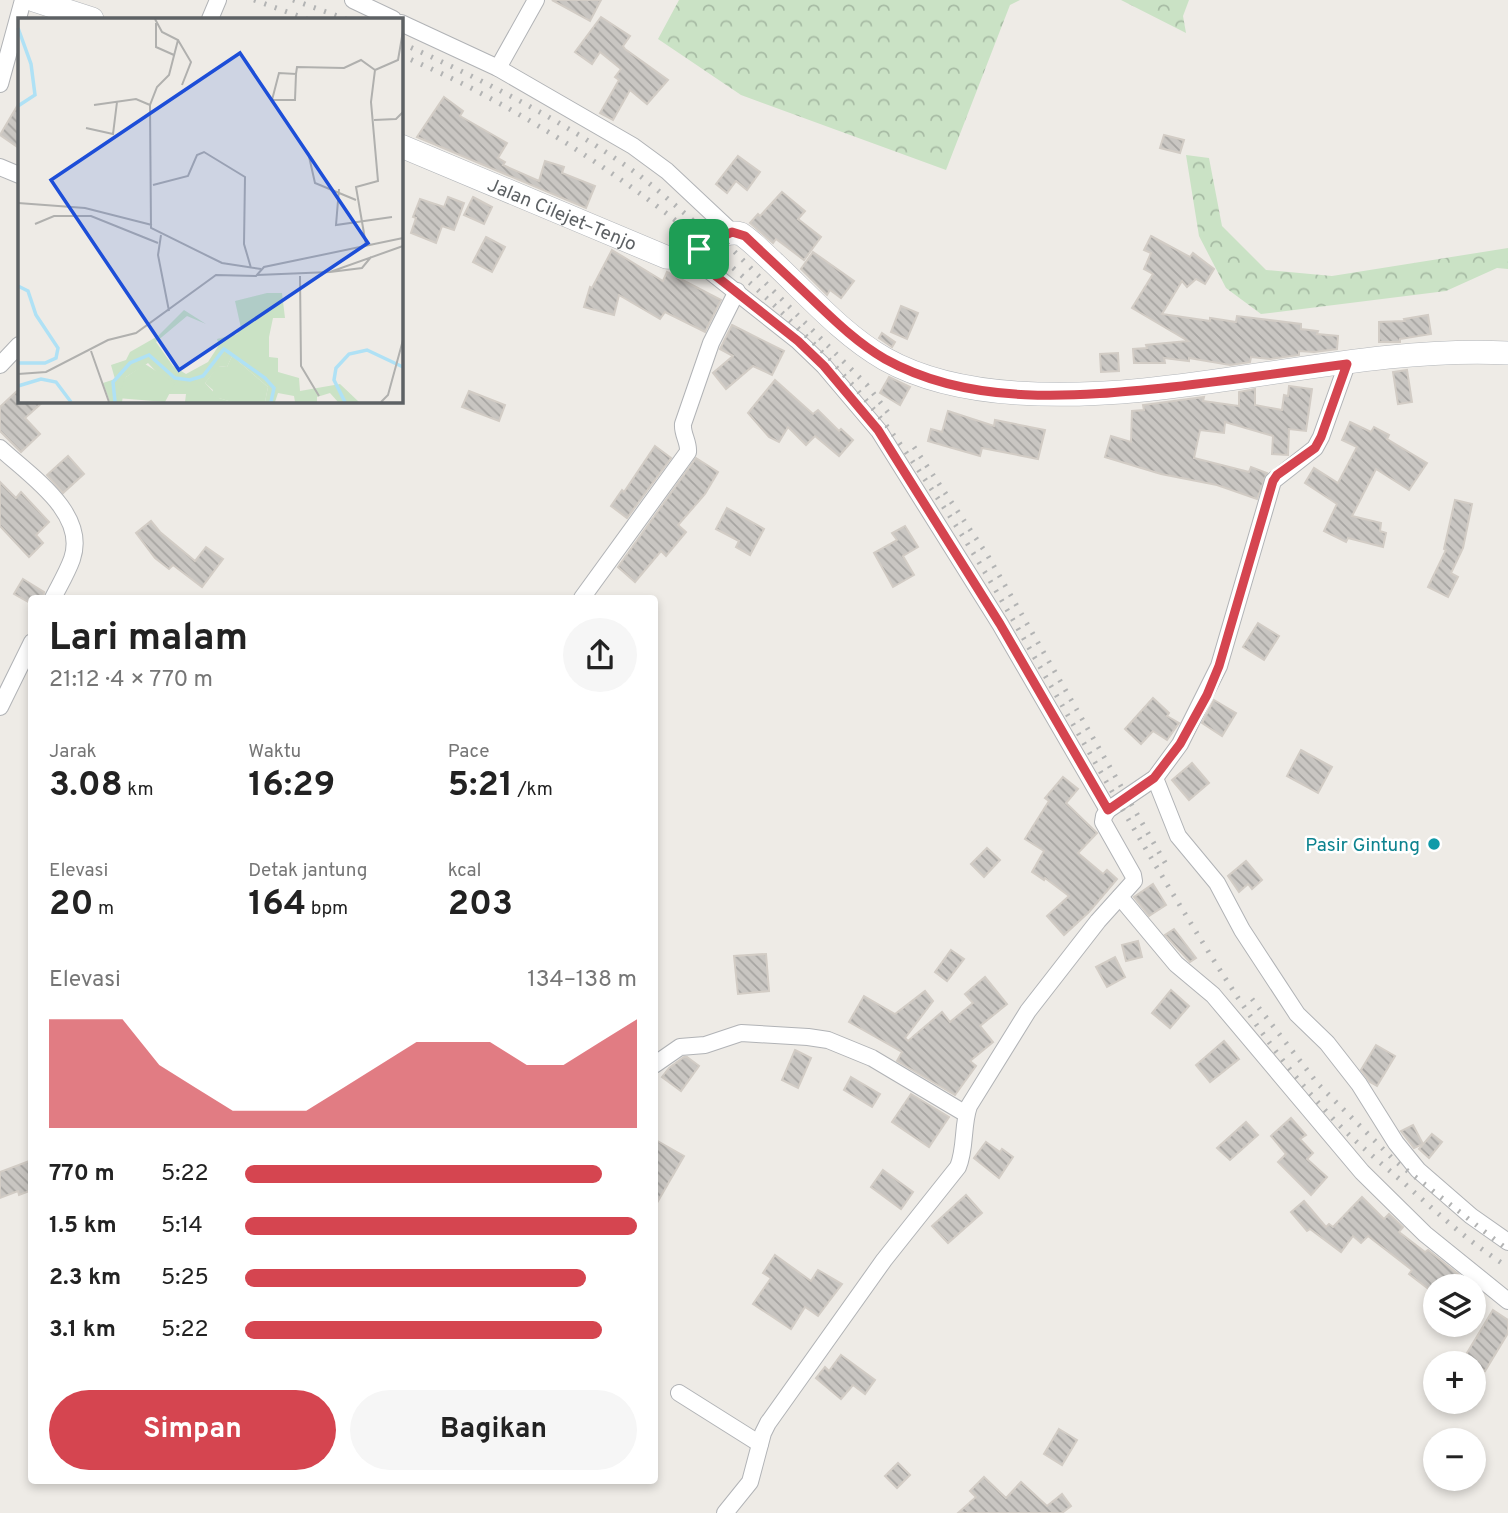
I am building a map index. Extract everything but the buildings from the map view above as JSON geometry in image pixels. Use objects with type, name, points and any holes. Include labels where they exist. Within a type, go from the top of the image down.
[{"type":"main road","points":[[34,0],[89,18]]},
{"type":"main road","name":"Jalan Cilejet–Tenjo","points":[[402,146],[660,255],[673,258],[688,254],[732,232]]},
{"type":"main road","points":[[732,232],[745,236],[848,333],[883,358],[921,375],[973,389],[1045,395],[1114,393],[1235,380],[1387,358],[1469,351],[1508,353]]},
{"type":"street","points":[[18,18],[23,0]]},
{"type":"street","points":[[210,18],[218,0]]},
{"type":"street","points":[[353,0],[392,18]]},
{"type":"street","points":[[498,68],[537,0]]},
{"type":"street","points":[[0,84],[18,18]]},
{"type":"street","points":[[402,23],[498,68],[633,146],[655,161],[732,232]]},
{"type":"street","points":[[0,167],[18,175]]},
{"type":"street","points":[[688,254],[811,353],[878,430],[1000,624],[1108,810]]},
{"type":"street","points":[[584,595],[688,452],[682,433],[683,424],[711,343],[737,291]]},
{"type":"street","points":[[0,365],[18,346]]},
{"type":"street","points":[[725,1513],[750,1482],[768,1423],[835,1325],[958,1167],[963,1153],[969,1106],[1028,1012],[1098,921],[1134,881],[1104,822],[1104,816],[1108,810],[1154,778],[1180,744],[1219,666],[1273,481],[1277,475],[1315,448],[1347,364]]},
{"type":"street","points":[[0,448],[59,503],[72,527],[72,558],[54,595]]},
{"type":"street","points":[[0,707],[28,650]]},
{"type":"street","points":[[1154,778],[1178,836],[1217,883],[1242,930],[1297,1014],[1327,1043],[1359,1084],[1396,1143],[1418,1170],[1471,1216],[1508,1242]]},
{"type":"street","points":[[1120,897],[1176,964],[1213,995],[1362,1172],[1425,1234],[1508,1301]]},
{"type":"street","points":[[658,1062],[680,1048],[705,1045],[741,1033],[828,1040],[872,1058],[966,1114]]},
{"type":"street","points":[[679,1393],[760,1444]]},
{"type":"green space","points":[[679,0],[1020,0],[1010,5],[946,170],[741,95],[658,39]]},
{"type":"green space","points":[[1121,0],[1189,0],[1183,16],[1186,33]]},
{"type":"green space","points":[[1186,155],[1209,158],[1222,226],[1266,270],[1332,276],[1508,248],[1508,269],[1497,268],[1446,291],[1261,314],[1226,288],[1199,236]]},
{"type":"railway","points":[[254,0],[304,18]]},
{"type":"railway","points":[[293,0],[343,18]]},
{"type":"railway","points":[[402,43],[490,86],[605,151],[707,232],[720,237],[867,385],[893,419]]},
{"type":"railway","points":[[402,55],[443,74],[536,124],[636,191],[730,265],[817,347],[858,391],[902,447],[970,548],[1169,888],[1268,1040],[1304,1087],[1352,1138],[1454,1227],[1508,1267]]},
{"type":"railway","points":[[914,447],[988,556],[1167,866]]},
{"type":"railway","points":[[1252,999],[1318,1084],[1395,1161],[1508,1250]]},
{"type":"place","name":"Pasir Gintung","points":[[1434,844]]},
{"type":"route","points":[[732,232],[745,236],[848,333],[883,358],[921,375],[973,389],[1045,395],[1114,393],[1347,364],[1315,448],[1277,475],[1273,481],[1210,689],[1180,744],[1154,778],[1108,810],[1000,624],[878,430],[824,366],[798,341],[688,254],[699,249],[732,232]]}]
